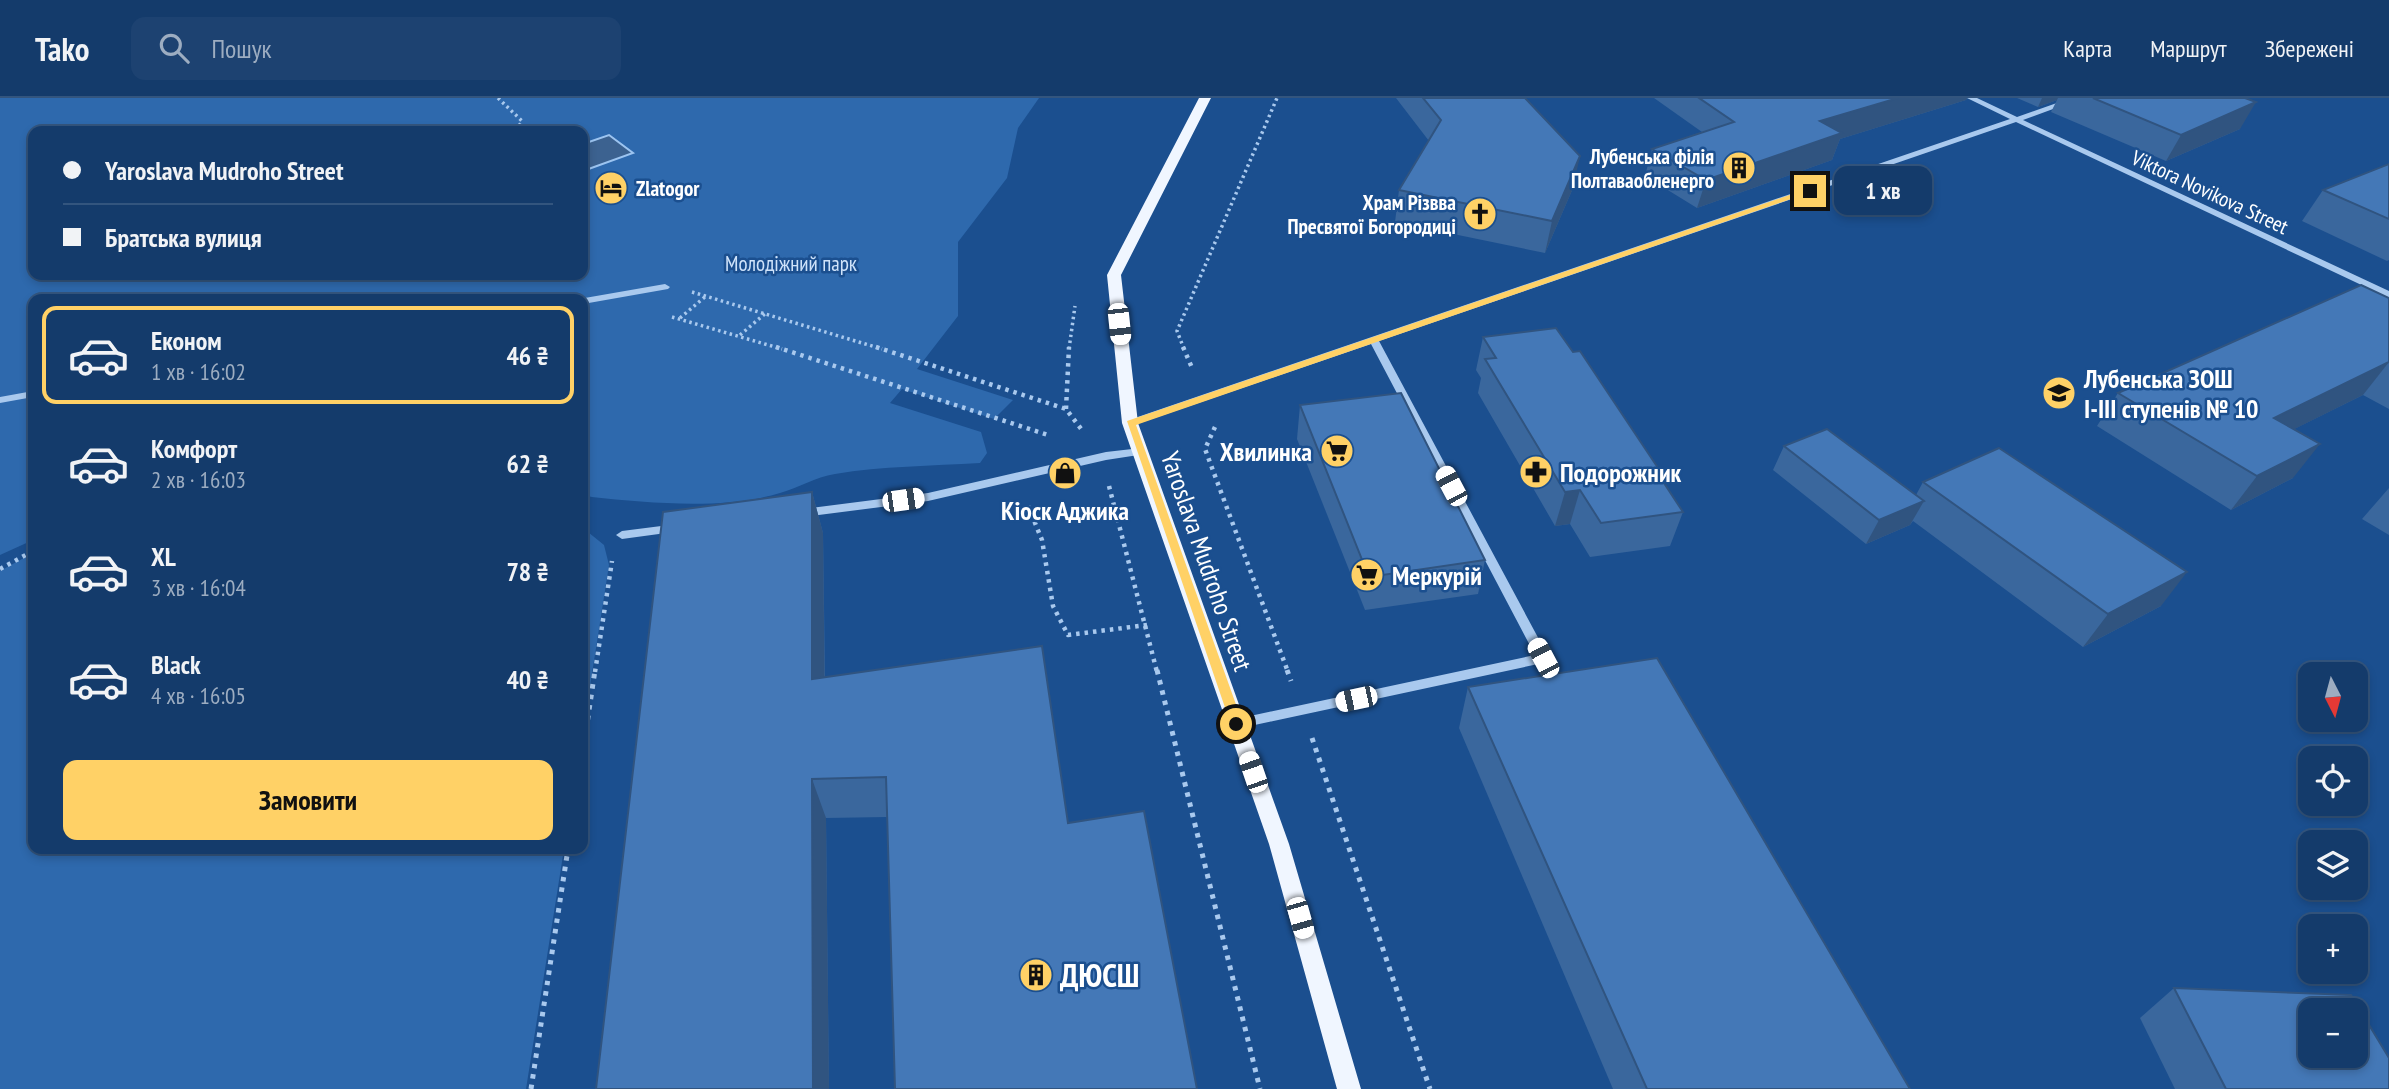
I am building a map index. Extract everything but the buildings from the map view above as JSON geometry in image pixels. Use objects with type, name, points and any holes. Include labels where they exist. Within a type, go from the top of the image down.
[{"type":"main road","name":"Yaroslava Mudroho Street","points":[[1205,98],[1114,275],[1130,423],[1279,844],[1349,1089]]},
{"type":"street","points":[[1971,98],[2016,122]]},
{"type":"street","points":[[1130,423],[2016,122],[2079,98]]},
{"type":"street","name":"Viktora Novikova Street","points":[[2016,122],[2389,295]]},
{"type":"street","points":[[588,300],[665,287]]},
{"type":"street","points":[[1236,724],[1543,658],[1373,339]]},
{"type":"street","points":[[0,400],[28,395]]},
{"type":"street","points":[[793,514],[928,497],[1101,455],[1141,452]]},
{"type":"street","points":[[622,535],[687,527]]},
{"type":"path","points":[[498,98],[522,121],[519,126]]},
{"type":"path","points":[[1277,98],[1177,331],[1206,398],[1215,429],[1205,449],[1303,710],[1430,1089]]},
{"type":"path","points":[[665,287],[767,312],[1066,409],[1101,455],[1147,625],[1172,739],[1260,1089]]},
{"type":"path","points":[[1066,409],[1068,357],[1075,306]]},
{"type":"path","points":[[740,335],[767,312]]},
{"type":"path","points":[[667,316],[740,335],[1101,455]]},
{"type":"path","points":[[999,481],[1025,501],[1042,540],[1053,606],[1068,635],[1147,625]]},
{"type":"path","points":[[588,718],[613,554],[622,535]]},
{"type":"path","points":[[0,569],[28,554]]},
{"type":"path","points":[[531,1089],[567,854]]},
{"type":"green space","name":"Молодіжний парк","points":[[0,98],[1039,98],[1018,128],[1007,178],[958,242],[958,316],[917,369],[1013,400],[994,419],[902,389],[890,403],[981,432],[987,453],[980,463],[853,471],[821,478],[780,493],[735,502],[687,504],[592,497],[588,496],[588,294],[28,294],[28,542],[0,555]]},
{"type":"green space","points":[[588,532],[604,545],[609,565],[588,699]]},
{"type":"green space","points":[[28,556],[28,854],[563,854],[526,1089],[0,1089],[0,571]]},
{"type":"shaded area","points":[[609,135],[633,153],[588,169],[588,142]]},
{"type":"place","name":"Лубенська філія Полтаваобленерго","points":[[1739,168]]},
{"type":"place","name":"Zlatogor","points":[[611,188]]},
{"type":"place","name":"Храм Різвва Пресвятої Богородиці","points":[[1480,214]]},
{"type":"place","name":"Лубенська ЗОШ І-ІІІ ступенів № 10","points":[[2059,393]]},
{"type":"place","name":"Хвилинка","points":[[1337,451]]},
{"type":"place","name":"Подорожник","points":[[1536,472]]},
{"type":"place","name":"Кіоск Аджика","points":[[1065,473]]},
{"type":"place","name":"Меркурій","points":[[1367,575]]},
{"type":"place","name":"ДЮСШ","points":[[1036,975]]},
{"type":"route","points":[[1236,724],[1130,423],[1810,191]]}]
